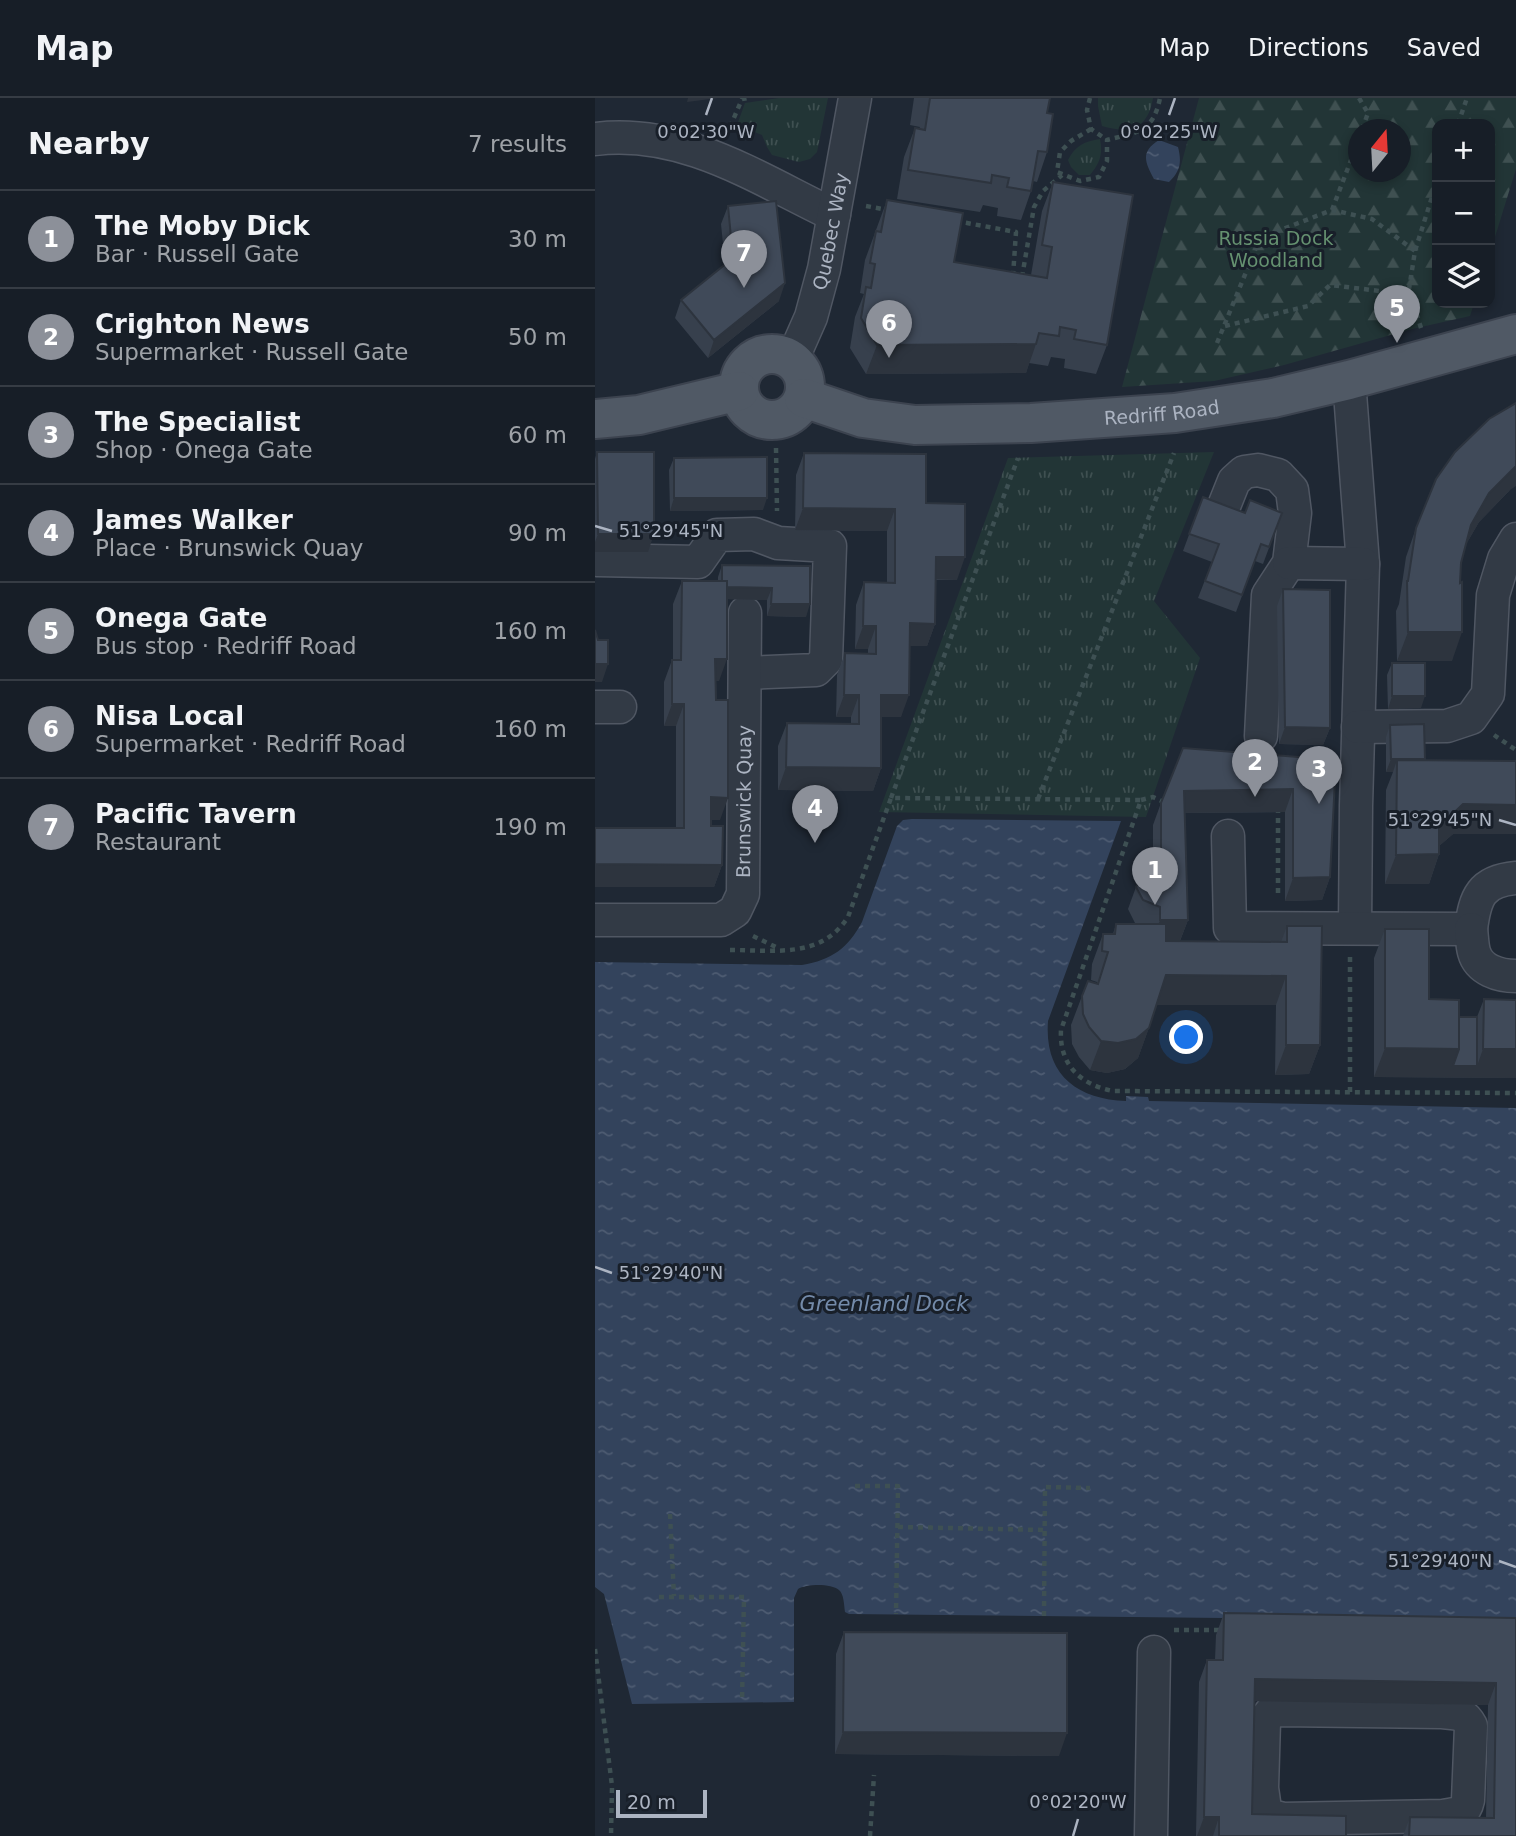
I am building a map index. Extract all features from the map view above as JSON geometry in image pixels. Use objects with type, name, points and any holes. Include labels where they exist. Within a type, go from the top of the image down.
[{"type":"main road","name":"Redriff Road","points":[[804,398],[863,418],[915,425],[1031,423],[1175,413],[1273,398],[1516,334]]},
{"type":"main road","points":[[769,353],[780,354],[792,360],[800,367],[806,380],[804,398],[796,410],[789,416],[775,420],[760,418],[746,408],[739,391],[739,378],[747,365],[755,357],[769,353]]},
{"type":"main road","points":[[595,419],[639,415],[739,391]]},
{"type":"street","name":"Quebec Way","points":[[792,360],[811,317],[824,269],[855,98]]},
{"type":"street","points":[[595,139],[615,137],[670,143],[728,162],[834,215]]},
{"type":"street","points":[[1349,380],[1363,564],[1352,928]]},
{"type":"street","points":[[1222,511],[1234,481],[1244,472],[1258,470],[1278,475],[1292,490],[1294,513],[1289,563],[1268,595],[1261,736]]},
{"type":"street","points":[[598,560],[698,562],[717,535],[754,534],[778,543],[830,546],[826,660],[816,670],[745,673]]},
{"type":"street","points":[[1358,727],[1447,726],[1471,718],[1488,694],[1493,595],[1504,559],[1516,539]]},
{"type":"street","points":[[1289,563],[1363,564]]},
{"type":"street","name":"Brunswick Quay","points":[[595,920],[721,920],[735,911],[743,894],[745,613]]},
{"type":"street","points":[[1228,836],[1218,936],[1352,928],[1471,929]]},
{"type":"street","points":[[1516,878],[1495,882],[1484,890],[1474,906],[1471,929],[1474,953],[1484,967],[1503,976],[1516,976]]},
{"type":"street","points":[[1151,1836],[1154,1652]]},
{"type":"street","points":[[1272,1711],[1441,1712],[1461,1714],[1467,1718],[1471,1726],[1467,1808],[1443,1816],[1377,1826],[1283,1819],[1268,1815],[1262,1788],[1264,1721],[1272,1711]]},
{"type":"path","points":[[730,127],[742,99],[748,98]]},
{"type":"path","points":[[1090,98],[1087,110],[1091,129],[1107,139],[1140,131],[1156,116],[1160,98]]},
{"type":"path","points":[[1359,98],[1368,113],[1366,119]]},
{"type":"path","points":[[1460,119],[1467,98]]},
{"type":"path","points":[[1091,129],[1071,141],[1060,152],[1057,172],[1080,181],[1099,177],[1107,161],[1107,139]]},
{"type":"path","points":[[1332,210],[1348,168]]},
{"type":"path","points":[[1013,276],[1022,278],[1034,207],[1043,191],[1062,175]]},
{"type":"path","points":[[1431,358],[1409,289],[1416,251],[1437,182]]},
{"type":"path","points":[[865,206],[892,210]]},
{"type":"path","points":[[1217,343],[1260,238],[1332,210],[1372,219],[1416,251]]},
{"type":"path","points":[[946,219],[1016,232],[1012,283]]},
{"type":"path","points":[[957,234],[959,222]]},
{"type":"path","points":[[1224,326],[1308,306],[1330,285],[1388,292],[1409,289]]},
{"type":"path","points":[[776,448],[778,543]]},
{"type":"path","points":[[1038,799],[1174,453]]},
{"type":"path","points":[[730,950],[803,949],[824,942],[840,929],[848,917],[1008,485]]},
{"type":"path","points":[[891,798],[1141,800],[1153,797]]},
{"type":"path","points":[[1141,800],[1064,1020],[1062,1049],[1071,1068],[1088,1083],[1113,1091],[1516,1093]]},
{"type":"path","points":[[1277,807],[1278,901]]},
{"type":"path","points":[[1350,1092],[1352,928]]},
{"type":"path","points":[[1093,941],[1104,943]]},
{"type":"path","points":[[855,1486],[898,1486],[896,1615]]},
{"type":"path","points":[[1044,1616],[1045,1487],[1090,1488]]},
{"type":"path","points":[[670,1514],[674,1596]]},
{"type":"path","points":[[898,1527],[1045,1530]]},
{"type":"path","points":[[659,1597],[744,1597],[742,1702]]},
{"type":"path","points":[[1154,1652],[1154,1629],[1224,1630]]},
{"type":"path","points":[[595,1649],[612,1786],[611,1836]]},
{"type":"path","points":[[870,1836],[874,1775]]},
{"type":"green space","points":[[779,98],[828,98],[817,152],[810,159],[799,162],[772,155],[762,135],[737,125],[745,103]]},
{"type":"green space","points":[[1098,98],[1153,98],[1151,108],[1142,123],[1129,129],[1121,129],[1102,126]]},
{"type":"green space","name":"Russia Dock Woodland","points":[[1199,98],[1516,98],[1516,169],[1495,237],[1495,119],[1432,119],[1432,308],[1472,308],[1470,316],[1214,381],[1122,387]]},
{"type":"green space","points":[[1100,139],[1101,154],[1096,166],[1090,175],[1079,175],[1068,160],[1081,145]]},
{"type":"green space","points":[[1214,452],[1154,601],[1200,658],[1146,817],[879,812],[1008,458]]},
{"type":"water","points":[[1159,140],[1178,147],[1179,166],[1169,182],[1154,179],[1146,158],[1149,149]]},
{"type":"water","name":"Greenland Dock","points":[[903,820],[1121,821],[1048,1021],[1051,1056],[1067,1080],[1078,1089],[1108,1099],[1126,1101],[1126,1096],[1148,1097],[1149,1101],[1516,1108],[1516,1621],[849,1614],[845,1612],[839,1590],[825,1585],[812,1585],[798,1589],[794,1598],[794,1702],[632,1704],[604,1594],[595,1587],[595,962],[802,965],[822,960],[845,946],[857,931],[897,826]]},
{"type":"building","points":[[930,98],[1050,98],[1047,113],[1053,114],[1047,152],[1038,151],[1031,191],[1007,187],[1009,178],[992,175],[991,183],[908,170],[915,128],[925,130]]},
{"type":"building","points":[[1053,182],[1133,195],[1107,345],[1074,339],[1076,330],[1060,327],[1059,336],[1039,333],[1036,344],[877,345],[861,318],[866,287],[871,288],[875,264],[870,263],[876,231],[881,232],[887,200],[963,213],[954,262],[1047,278],[1052,247],[1042,245]]},
{"type":"building","points":[[776,201],[785,283],[714,340],[681,300],[733,258],[728,206]]},
{"type":"building","points":[[1516,403],[1516,466],[1489,493],[1471,525],[1461,563],[1462,632],[1408,632],[1407,581],[1416,528],[1436,479],[1455,452],[1489,419]]},
{"type":"building","points":[[597,452],[654,452],[654,534],[598,534]]},
{"type":"building","points":[[804,453],[926,454],[926,503],[965,504],[965,557],[936,557],[935,624],[910,623],[909,695],[881,695],[881,768],[786,767],[787,723],[859,724],[859,695],[844,695],[845,653],[876,654],[876,626],[863,626],[864,582],[895,583],[895,509],[803,508]]},
{"type":"building","points":[[767,457],[767,498],[674,498],[674,458]]},
{"type":"building","points":[[1203,497],[1245,513],[1250,500],[1282,513],[1269,547],[1261,544],[1242,595],[1205,581],[1219,544],[1189,534]]},
{"type":"building","points":[[722,565],[810,566],[810,604],[771,604],[772,588],[727,587],[727,581],[722,581]]},
{"type":"building","points":[[682,581],[727,581],[727,659],[715,659],[716,700],[728,700],[728,798],[711,797],[711,826],[723,826],[722,865],[595,864],[595,828],[684,828],[684,704],[672,704],[672,660],[681,660]]},
{"type":"building","points":[[1283,589],[1330,590],[1330,728],[1285,727]]},
{"type":"building","points":[[595,630],[598,640],[608,640],[608,664],[595,664]]},
{"type":"building","points":[[1392,663],[1425,663],[1425,696],[1392,696]]},
{"type":"building","points":[[1424,724],[1425,759],[1391,759],[1390,725]]},
{"type":"building","points":[[1183,748],[1336,760],[1330,877],[1293,878],[1293,789],[1184,791],[1188,920],[1160,920],[1160,907],[1143,900],[1136,887],[1144,871],[1161,867],[1161,803]]},
{"type":"building","points":[[1397,760],[1516,761],[1516,805],[1463,804],[1439,827],[1439,854],[1396,855]]},
{"type":"building","points":[[1116,924],[1166,924],[1166,941],[1287,942],[1287,926],[1322,926],[1320,1045],[1286,1045],[1286,976],[1166,975],[1149,1028],[1136,1039],[1118,1043],[1101,1041],[1089,1027],[1083,1014],[1082,996],[1088,981],[1098,984],[1108,952],[1102,951],[1103,934],[1115,934]]},
{"type":"building","points":[[1385,929],[1429,929],[1429,999],[1459,1000],[1459,1049],[1385,1048]]},
{"type":"building","points":[[1484,999],[1516,1000],[1516,1049],[1483,1049]]},
{"type":"building","points":[[1459,1017],[1477,1017],[1477,1066],[1453,1066],[1459,1049]]},
{"type":"building","points":[[1224,1613],[1516,1618],[1516,1836],[1409,1836],[1410,1817],[1494,1818],[1496,1683],[1255,1679],[1252,1814],[1346,1816],[1346,1836],[1219,1836],[1219,1817],[1204,1817],[1207,1660],[1223,1660]]},
{"type":"building","points":[[844,1632],[1067,1633],[1067,1733],[843,1732]]},
{"type":"place","name":"Pacific Tavern","points":[[744,288]]},
{"type":"place","name":"Onega Gate","points":[[1397,343]]},
{"type":"place","name":"Nisa Local","points":[[889,358]]},
{"type":"place","name":"Crighton News","points":[[1255,797]]},
{"type":"place","name":"The Specialist","points":[[1319,804]]},
{"type":"place","name":"James Walker","points":[[815,843]]},
{"type":"place","name":"The Moby Dick","points":[[1155,905]]}]
